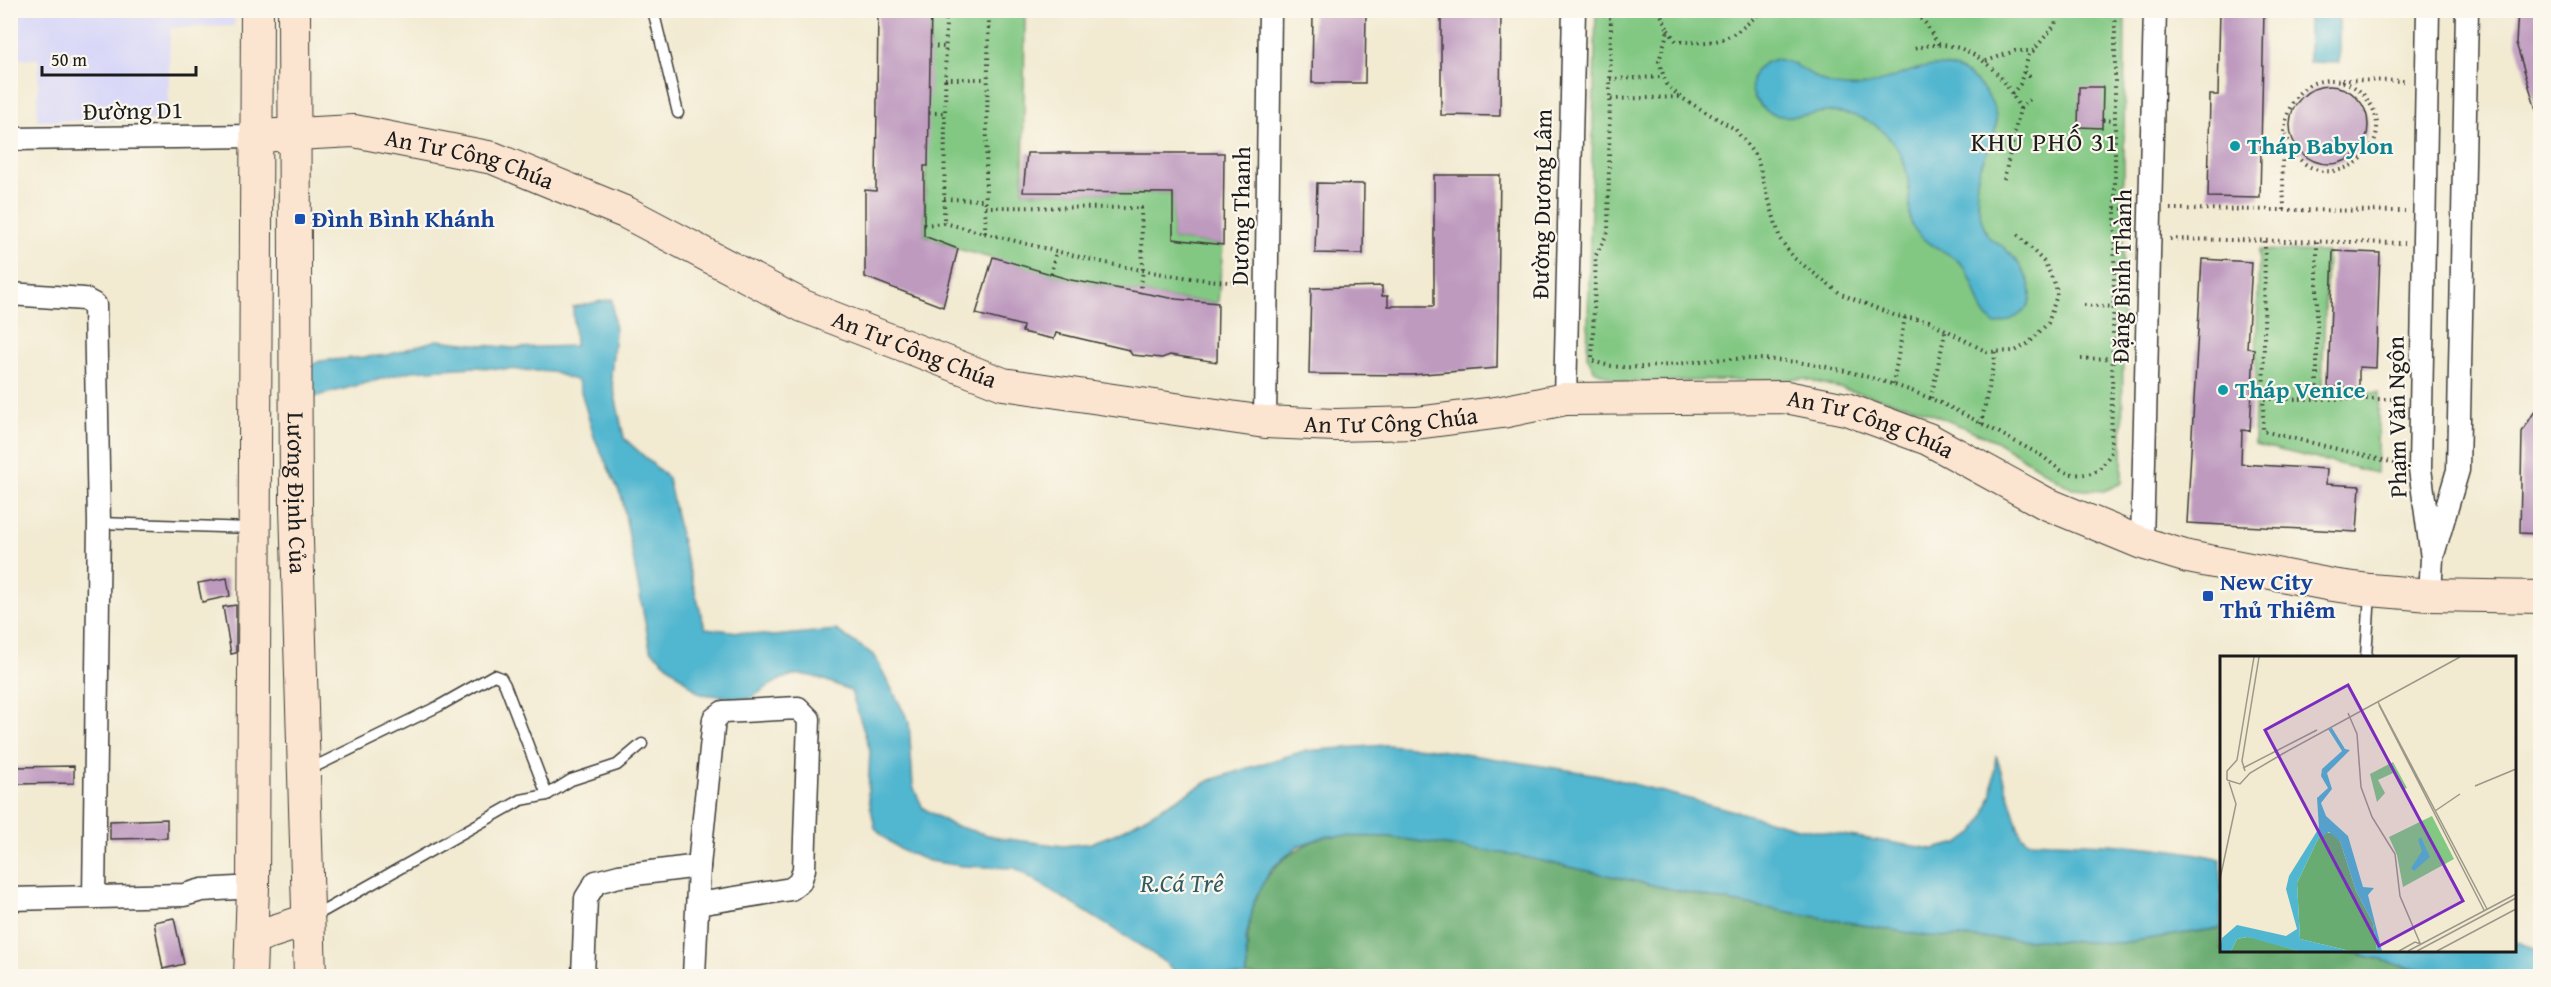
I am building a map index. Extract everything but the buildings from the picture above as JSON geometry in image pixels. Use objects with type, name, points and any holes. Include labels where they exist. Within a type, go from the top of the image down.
[{"type":"street","name":"Lương Định Của","points":[[250,976],[253,887],[256,10]]},
{"type":"street","name":"Lương Định Của","points":[[294,10],[296,507],[310,976]]},
{"type":"street","name":"Dương Thanh","points":[[1265,422],[1270,10]]},
{"type":"street","name":"Đường Dương Lâm","points":[[1564,399],[1574,10]]},
{"type":"street","name":"Đặng Bình Thành","points":[[2142,543],[2155,10]]},
{"type":"street","name":"Phạm Văn Ngôn","points":[[2428,10],[2420,469],[2432,558]]},
{"type":"street","name":"Phạm Văn Ngôn","points":[[2432,558],[2458,470],[2467,10]]},
{"type":"street","points":[[2427,77],[2466,72]]},
{"type":"street","name":"An Tư Công Chúa","points":[[257,136],[354,131],[493,158],[627,213],[803,306],[1003,384],[1265,422],[1335,424],[1416,423],[1502,412],[1564,399],[1786,397],[1846,409],[1928,439],[2045,503],[2142,543],[2199,560],[2370,590],[2430,595],[2541,597]]},
{"type":"street","name":"Đường D1","points":[[10,139],[257,136]]},
{"type":"street","points":[[10,294],[84,299],[95,305],[99,524],[94,897]]},
{"type":"street","points":[[2421,399],[2460,398]]},
{"type":"street","points":[[2420,469],[2458,470]]},
{"type":"street","points":[[2430,595],[2432,558]]},
{"type":"street","points":[[694,976],[699,866],[714,719],[723,712],[798,708],[809,719],[804,869],[800,882],[790,889],[698,904]]},
{"type":"street","points":[[584,976],[586,898],[596,882],[619,876],[699,866]]},
{"type":"street","points":[[10,899],[184,895],[202,890],[253,887]]},
{"type":"street","points":[[252,938],[308,920]]},
{"type":"lane","points":[[653,10],[678,113]]},
{"type":"lane","points":[[99,524],[255,528]]},
{"type":"lane","points":[[2366,656],[2370,590]]},
{"type":"lane","points":[[303,772],[439,706],[494,675],[501,678],[505,684],[547,795]]},
{"type":"lane","points":[[308,920],[521,800],[547,795],[571,780],[617,765],[642,744]]},
{"type":"path","points":[[944,223],[946,10]]},
{"type":"path","points":[[985,232],[988,10]]},
{"type":"path","points":[[1603,10],[1603,15],[1611,18],[1608,232],[1596,255],[1592,360],[1605,367],[1628,369],[1731,358],[1826,366],[1893,384],[1931,398],[2046,458],[2065,473],[2088,475],[2104,465],[2111,452],[2115,238],[2115,10]]},
{"type":"path","points":[[1659,10],[1676,41],[1695,43],[1720,40],[1734,35],[1762,10]]},
{"type":"path","points":[[1912,10],[1925,23],[1939,45]]},
{"type":"path","points":[[1986,61],[2015,51],[2030,51],[2040,46],[2051,31],[2058,10]]},
{"type":"path","points":[[1668,30],[1659,61],[1662,77],[1680,97],[1735,129],[1757,158],[1780,239],[1794,258],[1841,294],[1896,316],[1929,321],[1946,328],[1987,352],[2015,351],[2040,333],[2048,323],[2057,295],[2056,287],[2045,263],[2018,235]]},
{"type":"path","points":[[1915,49],[1939,45],[1968,52],[1986,61],[2002,78],[2020,110]]},
{"type":"path","points":[[930,46],[945,47]]},
{"type":"path","points":[[2012,94],[2024,72],[2030,51]]},
{"type":"path","points":[[2024,72],[2030,77]]},
{"type":"path","points":[[1610,79],[1662,77]]},
{"type":"path","points":[[2284,210],[2286,115],[2292,100],[2303,89],[2316,82],[2332,80],[2427,77]]},
{"type":"path","points":[[945,79],[987,80]]},
{"type":"path","points":[[2285,130],[2288,145],[2296,157],[2307,166],[2321,171],[2336,172],[2362,159],[2371,147],[2376,133],[2375,118],[2370,103],[2360,91],[2347,83],[2332,80]]},
{"type":"path","points":[[1611,99],[1680,97]]},
{"type":"path","points":[[2004,179],[2020,110],[2030,99]]},
{"type":"path","points":[[929,113],[945,113]]},
{"type":"path","points":[[2103,120],[2115,121]]},
{"type":"path","points":[[944,199],[985,200]]},
{"type":"path","points":[[985,207],[1141,208],[1143,270],[1140,292]]},
{"type":"path","points":[[2115,208],[2425,211]]},
{"type":"path","points":[[924,225],[944,223],[1056,251],[1198,281],[1267,284]]},
{"type":"path","points":[[2115,238],[2424,243]]},
{"type":"path","points":[[2265,240],[2263,432],[2420,469]]},
{"type":"path","points":[[2317,399],[2318,241]]},
{"type":"path","points":[[1051,274],[1056,251]]},
{"type":"path","points":[[2084,305],[2114,307]]},
{"type":"path","points":[[1893,384],[1905,316]]},
{"type":"path","points":[[1931,398],[1946,328]]},
{"type":"path","points":[[1981,424],[1996,352]]},
{"type":"path","points":[[2081,359],[2113,358]]},
{"type":"path","points":[[2264,399],[2421,399]]},
{"type":"shaded area","points":[[154,10],[235,13],[234,26],[170,28],[168,120],[37,121],[39,59],[11,59],[11,11]]},
{"type":"green space","points":[[931,11],[1025,11],[1023,192],[1173,193],[1173,239],[1223,245],[1218,303],[1176,299],[1071,280],[958,249],[924,235]]},
{"type":"green space","points":[[1596,11],[2125,11],[2122,483],[2104,491],[2072,489],[1996,441],[1918,408],[1804,379],[1620,382],[1594,370],[1587,356]]},
{"type":"green space","points":[[2259,250],[2327,252],[2322,390],[2379,393],[2376,473],[2254,444]]},
{"type":"green space","points":[[1326,836],[1389,837],[1515,855],[1721,900],[1926,936],[2120,943],[2220,928],[2220,951],[2348,951],[2440,976],[1247,976],[1249,929],[1253,908],[1260,890],[1270,874],[1284,859],[1302,847]]},
{"type":"water","points":[[2309,11],[2339,11],[2339,63],[2309,62]]},
{"type":"water","points":[[1776,59],[1797,66],[1822,81],[1843,87],[1869,85],[1921,68],[1935,66],[1962,71],[1976,82],[1988,96],[1996,123],[1994,135],[1977,181],[1979,211],[1987,234],[2012,256],[2028,281],[2031,295],[2024,311],[1995,325],[1984,313],[1966,270],[1954,258],[1918,234],[1910,221],[1908,178],[1902,158],[1891,140],[1875,125],[1860,117],[1843,113],[1781,116],[1763,109],[1753,94],[1753,77],[1760,66]]},
{"type":"water","name":"R.Cá Trê","points":[[612,299],[615,332],[611,376],[624,438],[668,478],[682,543],[705,628],[773,636],[836,630],[874,655],[909,722],[913,786],[923,808],[952,825],[999,838],[1063,846],[1091,843],[1117,833],[1211,780],[1304,751],[1386,745],[1426,748],[1600,775],[1798,828],[1933,849],[1959,843],[1974,832],[1983,819],[1992,793],[1996,755],[2021,836],[2028,841],[2149,847],[2220,859],[2220,928],[2120,943],[1926,936],[1721,900],[1515,855],[1389,837],[1326,836],[1298,846],[1271,869],[1255,899],[1246,938],[1247,976],[1179,976],[1146,949],[1015,868],[962,866],[929,861],[901,850],[885,838],[875,828],[868,795],[870,750],[851,691],[820,678],[798,675],[778,681],[750,699],[700,694],[650,649],[622,498],[594,437],[578,381],[552,372],[475,367],[411,371],[310,398],[310,366],[320,361],[388,355],[437,340],[512,348],[575,346],[573,307]]},
{"type":"water","points":[[2515,940],[2540,952],[2540,976],[2440,976],[2348,951],[2515,951]]},
{"type":"place","name":"Tháp Babylon","points":[[2235,146]]},
{"type":"place","name":"Đình Bình Khánh","points":[[300,219]]},
{"type":"place","name":"Tháp Venice","points":[[2223,390]]},
{"type":"place","name":"New City Thủ Thiêm","points":[[2208,596]]},
{"type":"district","name":"KHU PHỐ 31","points":[[2045,142]]}]
